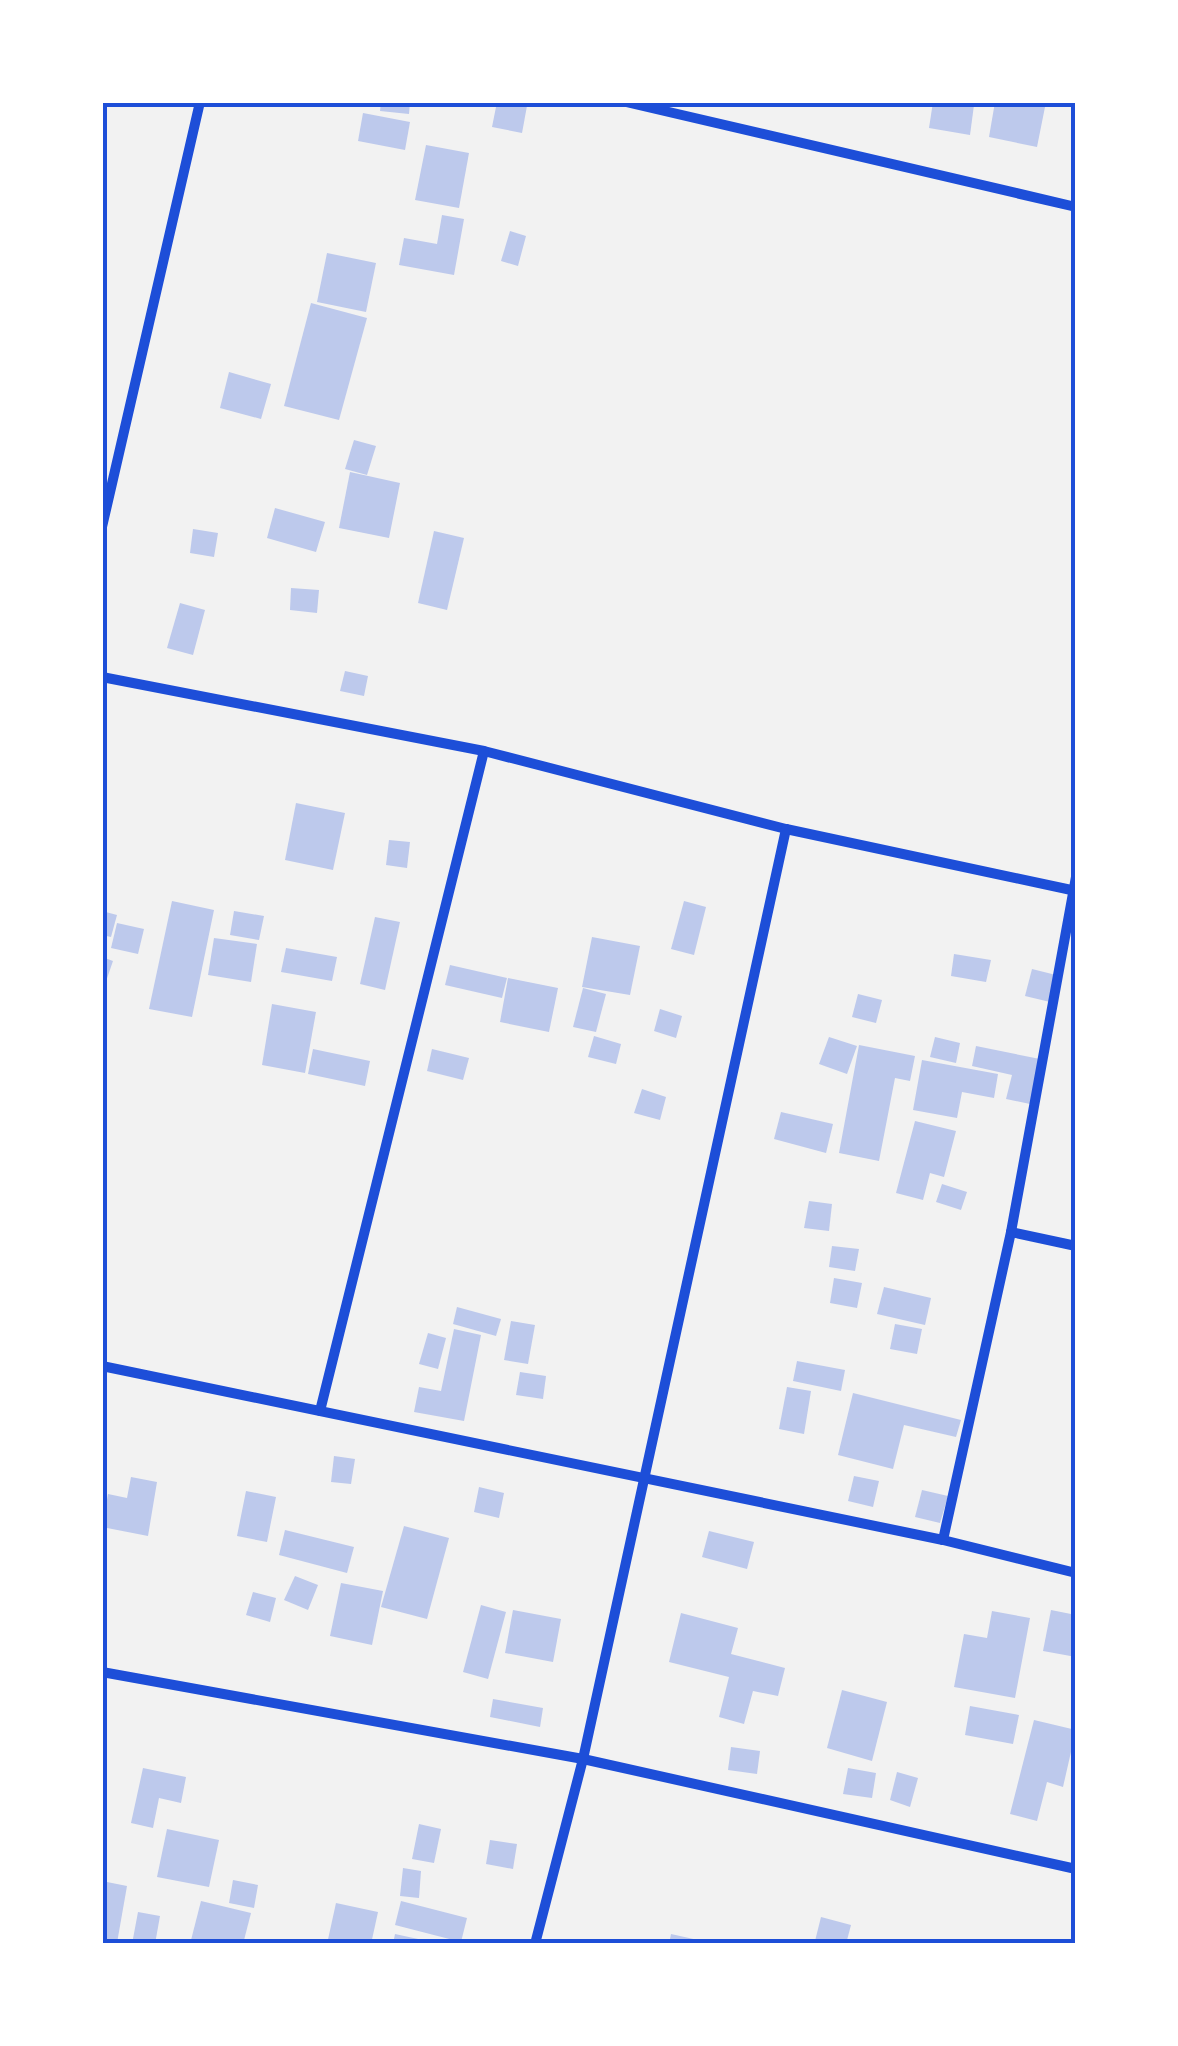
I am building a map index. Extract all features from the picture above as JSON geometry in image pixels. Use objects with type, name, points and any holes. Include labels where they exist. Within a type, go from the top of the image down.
[{"type":"street","points":[[102,526],[200,102]]},
{"type":"street","points":[[626,102],[1076,207]]},
{"type":"street","points":[[102,677],[484,751],[786,829],[1074,891]]},
{"type":"street","points":[[320,1411],[484,751]]},
{"type":"street","points":[[535,1944],[582,1759],[786,829]]},
{"type":"street","points":[[943,1540],[1011,1232],[1076,876]]},
{"type":"street","points":[[1011,1232],[1076,1246]]},
{"type":"street","points":[[102,1366],[943,1540],[1076,1573]]},
{"type":"street","points":[[102,1672],[582,1759],[1076,1869]]},
{"type":"building","points":[[381,102],[410,102],[409,114],[380,111]]},
{"type":"building","points":[[497,102],[527,106],[522,133],[492,127]]},
{"type":"building","points":[[933,102],[974,105],[970,135],[929,128]]},
{"type":"building","points":[[995,102],[1046,102],[1037,147],[989,137]]},
{"type":"building","points":[[363,113],[410,122],[405,150],[358,141]]},
{"type":"building","points":[[426,145],[469,153],[459,208],[415,200]]},
{"type":"building","points":[[442,215],[464,219],[454,275],[399,265],[404,238],[437,244]]},
{"type":"building","points":[[510,231],[526,236],[518,266],[501,261]]},
{"type":"building","points":[[327,253],[376,263],[366,312],[317,302]]},
{"type":"building","points":[[311,303],[367,318],[339,420],[284,406]]},
{"type":"building","points":[[229,372],[271,384],[261,419],[220,408]]},
{"type":"building","points":[[354,440],[376,446],[367,475],[345,469]]},
{"type":"building","points":[[350,472],[400,483],[389,538],[339,528]]},
{"type":"building","points":[[275,508],[325,522],[316,552],[267,538]]},
{"type":"building","points":[[193,529],[218,533],[214,557],[190,553]]},
{"type":"building","points":[[434,531],[464,538],[447,610],[418,603]]},
{"type":"building","points":[[291,588],[319,590],[317,613],[290,610]]},
{"type":"building","points":[[180,603],[205,610],[193,655],[167,648]]},
{"type":"building","points":[[345,671],[368,676],[364,696],[340,691]]},
{"type":"building","points":[[296,803],[345,813],[333,870],[285,860]]},
{"type":"building","points":[[389,840],[410,842],[407,868],[386,865]]},
{"type":"building","points":[[172,901],[214,910],[192,1017],[149,1009]]},
{"type":"building","points":[[684,901],[706,907],[694,955],[671,949]]},
{"type":"building","points":[[102,911],[117,915],[111,937],[102,935]]},
{"type":"building","points":[[234,911],[264,916],[259,940],[230,935]]},
{"type":"building","points":[[375,917],[400,922],[385,990],[360,984]]},
{"type":"building","points":[[117,923],[144,929],[138,954],[111,948]]},
{"type":"building","points":[[592,937],[640,946],[630,995],[582,987]]},
{"type":"building","points":[[214,938],[257,944],[251,982],[208,975]]},
{"type":"building","points":[[286,948],[337,957],[332,981],[281,972]]},
{"type":"building","points":[[954,954],[991,960],[986,982],[951,976]]},
{"type":"building","points":[[102,957],[113,961],[103,990],[102,990]]},
{"type":"building","points":[[450,965],[507,978],[502,998],[445,985]]},
{"type":"building","points":[[1032,969],[1056,975],[1050,1002],[1025,996]]},
{"type":"building","points":[[508,978],[558,988],[549,1032],[500,1022]]},
{"type":"building","points":[[583,988],[606,994],[596,1032],[573,1027]]},
{"type":"building","points":[[858,994],[882,1000],[876,1023],[852,1017]]},
{"type":"building","points":[[272,1004],[316,1012],[305,1073],[262,1065]]},
{"type":"building","points":[[660,1009],[682,1016],[676,1038],[654,1031]]},
{"type":"building","points":[[594,1036],[621,1044],[616,1064],[588,1057]]},
{"type":"building","points":[[829,1037],[857,1046],[847,1074],[819,1064]]},
{"type":"building","points":[[935,1037],[960,1043],[956,1063],[930,1057]]},
{"type":"building","points":[[859,1045],[915,1056],[910,1081],[895,1078],[879,1161],[839,1153]]},
{"type":"building","points":[[976,1046],[1040,1059],[1030,1104],[1006,1099],[1012,1075],[972,1066]]},
{"type":"building","points":[[313,1049],[370,1061],[365,1086],[308,1074]]},
{"type":"building","points":[[432,1049],[469,1058],[463,1080],[427,1071]]},
{"type":"building","points":[[922,1060],[998,1074],[994,1098],[962,1092],[957,1118],[913,1110]]},
{"type":"building","points":[[642,1089],[666,1097],[660,1120],[634,1113]]},
{"type":"building","points":[[781,1112],[833,1124],[826,1153],[774,1139]]},
{"type":"building","points":[[915,1121],[956,1131],[944,1177],[930,1173],[923,1200],[896,1193]]},
{"type":"building","points":[[942,1184],[967,1192],[961,1210],[936,1202]]},
{"type":"building","points":[[809,1201],[832,1204],[829,1231],[804,1228]]},
{"type":"building","points":[[832,1246],[859,1249],[855,1271],[829,1267]]},
{"type":"building","points":[[834,1278],[862,1283],[857,1308],[830,1303]]},
{"type":"building","points":[[884,1287],[931,1298],[925,1325],[877,1314]]},
{"type":"building","points":[[457,1307],[501,1319],[496,1336],[453,1324]]},
{"type":"building","points":[[511,1321],[535,1325],[528,1364],[504,1360]]},
{"type":"building","points":[[895,1324],[922,1329],[917,1354],[890,1349]]},
{"type":"building","points":[[454,1329],[481,1335],[464,1421],[414,1412],[419,1387],[441,1391]]},
{"type":"building","points":[[428,1333],[446,1338],[438,1369],[419,1364]]},
{"type":"building","points":[[797,1361],[845,1370],[841,1391],[793,1381]]},
{"type":"building","points":[[520,1372],[546,1376],[543,1399],[516,1395]]},
{"type":"building","points":[[787,1387],[811,1391],[804,1434],[779,1429]]},
{"type":"building","points":[[853,1393],[961,1420],[956,1437],[904,1425],[893,1469],[838,1455]]},
{"type":"building","points":[[334,1456],[355,1459],[351,1484],[331,1482]]},
{"type":"building","points":[[854,1476],[879,1481],[873,1507],[848,1501]]},
{"type":"building","points":[[131,1477],[157,1482],[148,1536],[102,1527],[108,1494],[127,1498]]},
{"type":"building","points":[[479,1487],[504,1493],[499,1518],[474,1512]]},
{"type":"building","points":[[922,1490],[948,1496],[940,1523],[915,1517]]},
{"type":"building","points":[[246,1491],[276,1497],[267,1542],[237,1536]]},
{"type":"building","points":[[404,1526],[449,1538],[427,1619],[381,1607]]},
{"type":"building","points":[[285,1530],[354,1547],[347,1573],[279,1555]]},
{"type":"building","points":[[709,1531],[754,1542],[747,1569],[702,1557]]},
{"type":"building","points":[[295,1576],[318,1585],[308,1610],[284,1600]]},
{"type":"building","points":[[341,1583],[383,1591],[372,1645],[330,1636]]},
{"type":"building","points":[[253,1592],[276,1598],[270,1622],[246,1615]]},
{"type":"building","points":[[481,1605],[506,1612],[488,1679],[463,1672]]},
{"type":"building","points":[[513,1610],[561,1619],[553,1662],[505,1653]]},
{"type":"building","points":[[1051,1610],[1076,1615],[1076,1657],[1043,1651]]},
{"type":"building","points":[[992,1611],[1030,1618],[1015,1698],[954,1687],[964,1634],[987,1638]]},
{"type":"building","points":[[681,1613],[738,1628],[731,1654],[785,1668],[778,1696],[753,1691],[744,1724],[719,1717],[729,1677],[669,1662]]},
{"type":"building","points":[[842,1690],[887,1702],[872,1761],[827,1748]]},
{"type":"building","points":[[493,1699],[543,1708],[540,1727],[490,1717]]},
{"type":"building","points":[[970,1706],[1019,1715],[1013,1744],[965,1735]]},
{"type":"building","points":[[1034,1720],[1076,1730],[1063,1787],[1047,1782],[1037,1821],[1010,1814]]},
{"type":"building","points":[[731,1747],[760,1751],[757,1774],[728,1770]]},
{"type":"building","points":[[143,1768],[186,1777],[181,1803],[159,1798],[153,1828],[131,1823]]},
{"type":"building","points":[[848,1768],[876,1773],[872,1798],[843,1794]]},
{"type":"building","points":[[897,1772],[918,1778],[910,1807],[890,1800]]},
{"type":"building","points":[[419,1824],[441,1829],[434,1863],[412,1859]]},
{"type":"building","points":[[167,1829],[219,1840],[209,1887],[157,1877]]},
{"type":"building","points":[[490,1840],[517,1844],[513,1869],[486,1864]]},
{"type":"building","points":[[403,1868],[421,1871],[419,1898],[400,1896]]},
{"type":"building","points":[[233,1880],[258,1885],[254,1908],[229,1903]]},
{"type":"building","points":[[102,1881],[127,1886],[117,1943],[102,1941]]},
{"type":"building","points":[[201,1901],[251,1913],[243,1944],[190,1944]]},
{"type":"building","points":[[401,1901],[467,1918],[461,1942],[395,1925]]},
{"type":"building","points":[[336,1903],[378,1912],[371,1944],[327,1944]]},
{"type":"building","points":[[138,1912],[160,1916],[155,1944],[132,1944]]},
{"type":"building","points":[[821,1917],[851,1925],[846,1944],[815,1941]]},
{"type":"building","points":[[395,1934],[432,1942],[432,1944],[393,1944]]},
{"type":"building","points":[[671,1934],[707,1942],[707,1944],[669,1944]]}]
